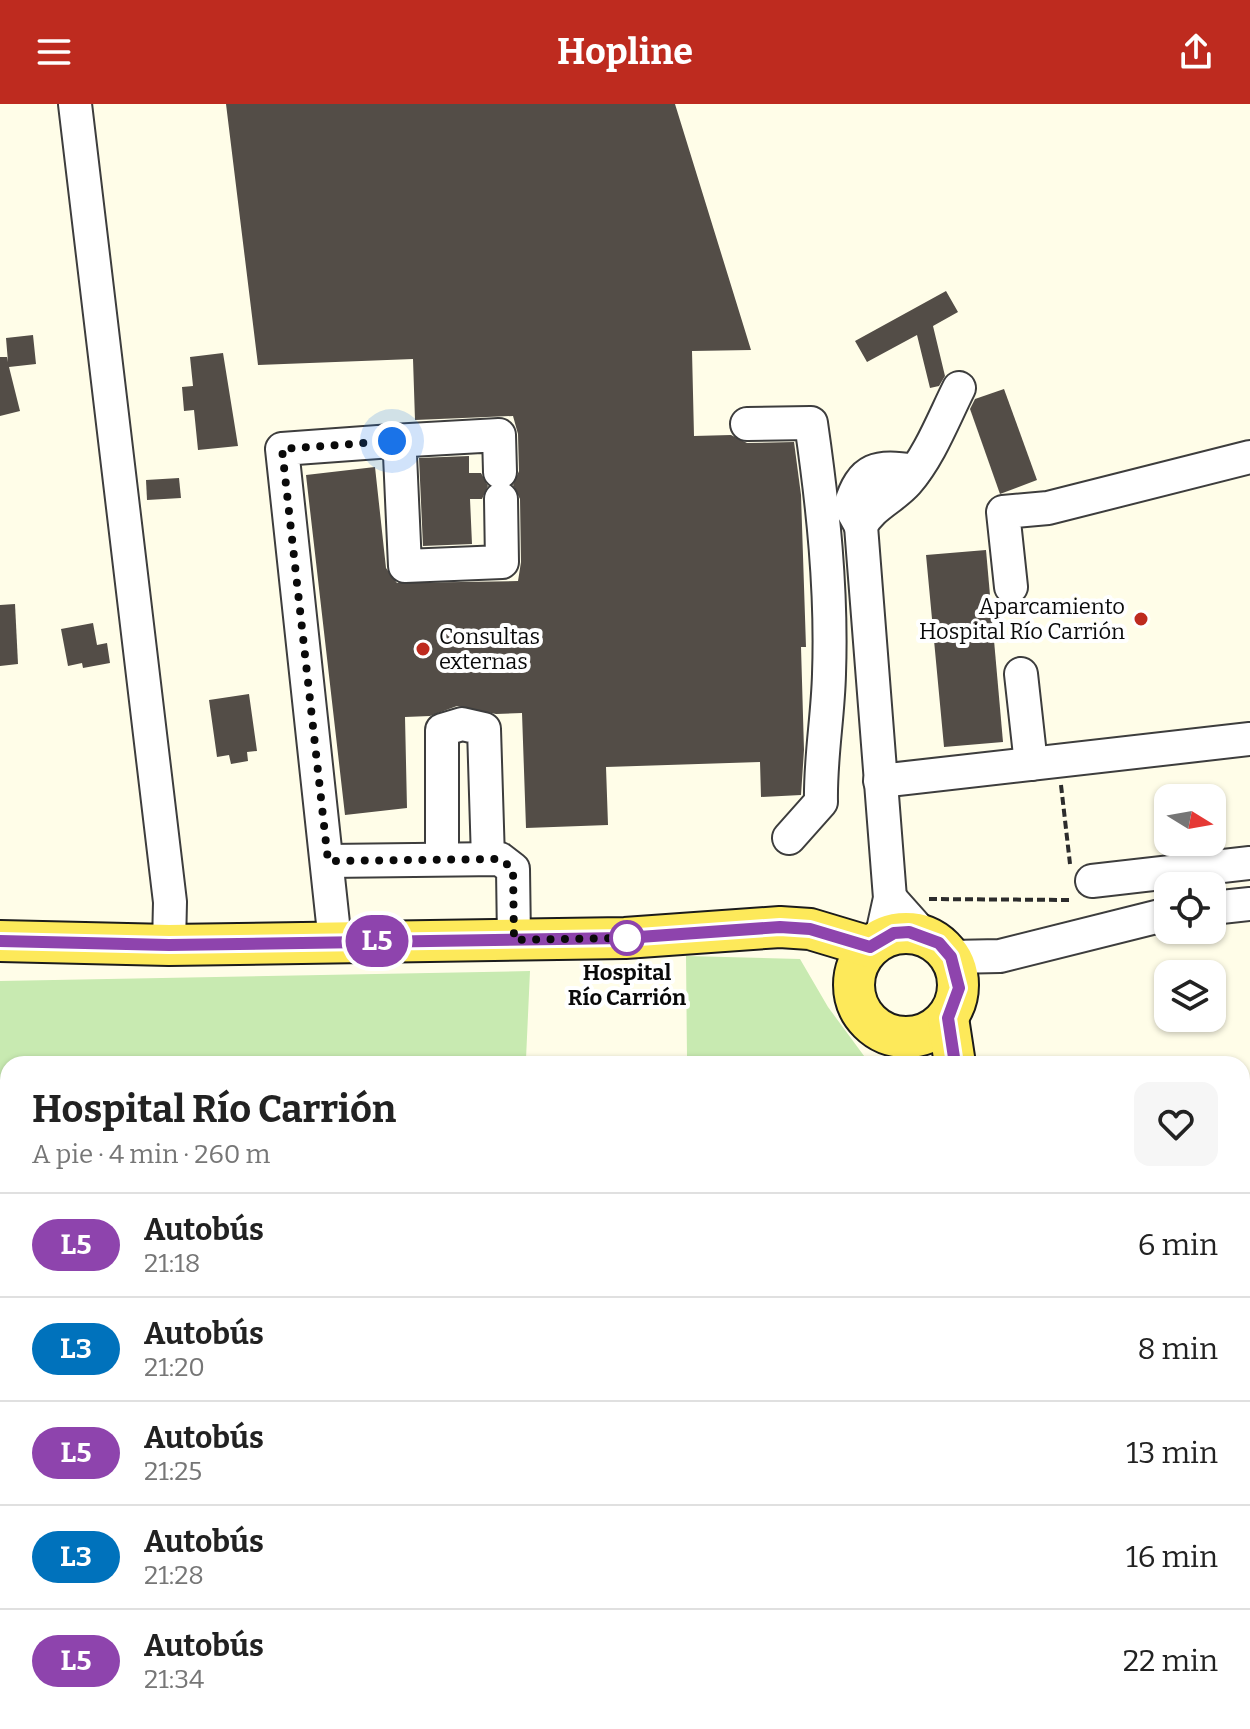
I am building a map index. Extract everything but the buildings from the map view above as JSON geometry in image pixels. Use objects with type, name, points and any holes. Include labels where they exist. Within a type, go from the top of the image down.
[{"type":"main road","points":[[0,941],[169,945],[514,940],[625,938],[780,927],[810,929],[868,954]]},
{"type":"main road","points":[[948,1018],[926,1034],[924,1051],[881,1031],[868,1021],[854,993],[868,954],[894,933],[937,946],[959,988],[948,1018],[954,1056]]},
{"type":"street","points":[[75,104],[170,902],[169,945]]},
{"type":"street","points":[[868,954],[890,898],[861,526],[866,516],[905,484],[915,471],[959,388]]},
{"type":"street","points":[[747,424],[811,423],[825,522],[829,675],[820,759],[821,802],[789,838]]},
{"type":"street","points":[[335,942],[282,449],[392,441],[499,435],[502,562],[405,566],[400,455],[392,441]]},
{"type":"street","points":[[1011,587],[1003,512],[1048,508],[1250,457]]},
{"type":"street","points":[[1021,674],[1044,762]]},
{"type":"street","points":[[442,858],[442,730],[462,724],[484,729],[488,859]]},
{"type":"street","points":[[880,781],[1250,739]]},
{"type":"street","points":[[328,861],[500,859],[513,869],[514,940]]},
{"type":"street","points":[[1078,878],[1250,863]]},
{"type":"street","points":[[890,898],[937,946],[1000,956],[1154,918]]},
{"type":"street","points":[[1226,907],[1250,904]]},
{"type":"path","points":[[890,898],[1074,900],[1078,878],[1044,762]]},
{"type":"green space","points":[[686,956],[800,959],[828,1007],[864,1056],[687,1056]]},
{"type":"green space","points":[[530,971],[526,1056],[0,1056],[0,981]]},
{"type":"bus line","name":"L5","points":[[0,941],[169,945],[625,938],[780,927],[810,929],[870,947],[894,933],[909,932],[939,943],[958,972],[956,1004],[948,1018],[954,1056]]},
{"type":"place","name":"Aparcamiento Hospital Río Carrión","points":[[1141,619]]},
{"type":"place","name":"Consultas externas","points":[[423,649]]},
{"type":"place","name":"Hospital Río Carrión","points":[[627,938]]},
{"type":"route","points":[[392,441],[282,449],[328,861],[500,859],[513,869],[514,940],[627,938]]}]
